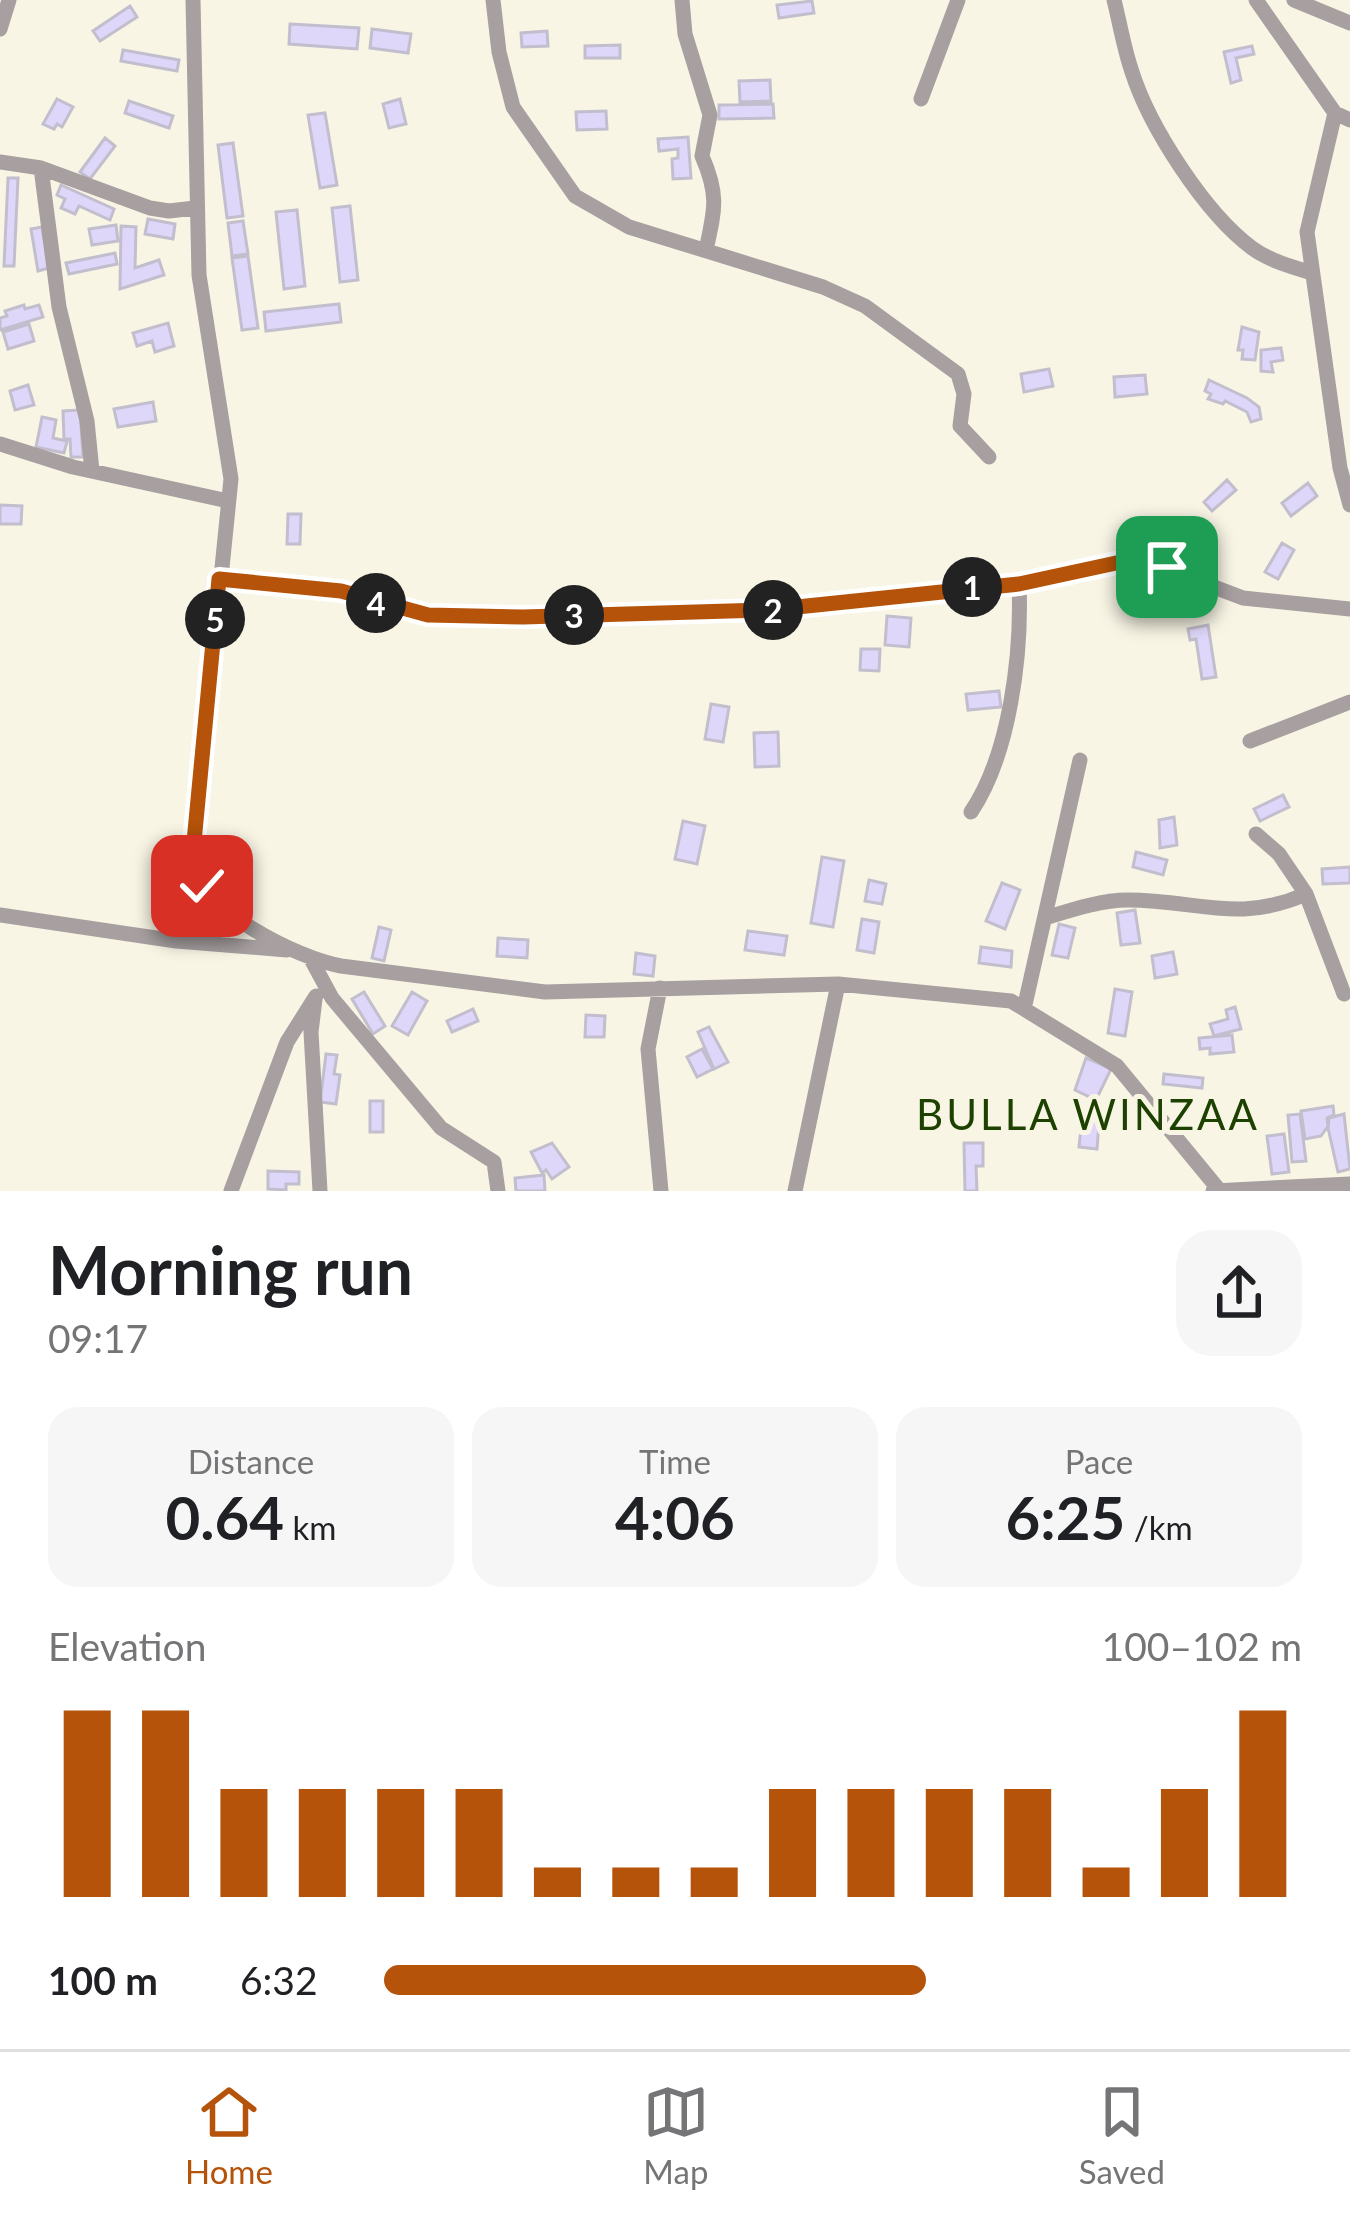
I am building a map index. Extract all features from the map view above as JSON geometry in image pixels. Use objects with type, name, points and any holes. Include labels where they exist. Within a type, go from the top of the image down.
[{"type":"street","points":[[0,29],[9,0]]},
{"type":"street","points":[[194,0],[199,275],[231,478],[192,863],[194,875],[218,900],[312,961],[513,990],[604,992],[838,984],[1011,1001],[1117,1066],[1217,1191],[1350,1184]]},
{"type":"street","points":[[494,0],[499,52],[514,107],[574,196],[629,227],[824,287],[895,325],[958,374],[964,394],[960,426],[989,457]]},
{"type":"street","points":[[682,0],[685,34],[710,115],[701,156],[712,175],[716,206],[706,250]]},
{"type":"street","points":[[921,99],[958,0]]},
{"type":"street","points":[[1114,0],[1133,75],[1162,135],[1198,188],[1253,249],[1312,273]]},
{"type":"street","points":[[1256,0],[1343,117],[1307,232],[1340,468],[1350,506]]},
{"type":"street","points":[[1294,0],[1350,23]]},
{"type":"street","points":[[0,162],[41,168],[151,208],[169,212],[195,208]]},
{"type":"street","points":[[41,168],[59,307],[87,421],[92,471]]},
{"type":"street","points":[[0,444],[92,471],[228,501]]},
{"type":"street","points":[[219,579],[341,591],[394,609],[458,617],[768,610],[1019,584],[1143,560],[1243,598],[1350,608]]},
{"type":"street","points":[[971,812],[986,790],[1006,722],[1020,613],[1019,584]]},
{"type":"street","points":[[1250,741],[1350,702]]},
{"type":"street","points":[[1024,1009],[1080,760]]},
{"type":"street","points":[[1256,834],[1279,854],[1306,894],[1344,994]]},
{"type":"street","points":[[1045,918],[1125,900],[1236,912],[1279,906],[1306,894]]},
{"type":"street","points":[[0,915],[176,941],[290,950]]},
{"type":"street","points":[[312,961],[318,987],[310,1032],[320,1191]]},
{"type":"street","points":[[795,1191],[838,984]]},
{"type":"street","points":[[231,1191],[287,1042],[318,987]]},
{"type":"street","points":[[318,987],[441,1128],[494,1162],[498,1191]]},
{"type":"street","points":[[660,988],[647,1049],[661,1191]]},
{"type":"building","points":[[812,1],[814,13],[779,18],[777,5]]},
{"type":"building","points":[[130,6],[137,17],[100,41],[93,31]]},
{"type":"building","points":[[290,24],[359,28],[357,49],[289,44]]},
{"type":"building","points":[[372,29],[411,34],[408,53],[370,48]]},
{"type":"building","points":[[547,31],[548,46],[522,47],[521,33]]},
{"type":"building","points":[[620,45],[620,58],[585,58],[585,46]]},
{"type":"building","points":[[1252,46],[1254,54],[1236,58],[1241,80],[1231,83],[1224,52]]},
{"type":"building","points":[[123,50],[179,60],[177,71],[121,61]]},
{"type":"building","points":[[770,80],[771,101],[740,102],[739,81]]},
{"type":"building","points":[[57,99],[73,107],[62,127],[57,124],[54,129],[43,124]]},
{"type":"building","points":[[400,99],[406,124],[389,128],[383,104]]},
{"type":"building","points":[[129,101],[173,116],[169,128],[125,113]]},
{"type":"building","points":[[773,104],[774,118],[719,119],[719,105]]},
{"type":"building","points":[[606,111],[607,129],[577,130],[576,112]]},
{"type":"building","points":[[325,113],[337,185],[320,188],[308,115]]},
{"type":"building","points":[[688,137],[691,178],[673,179],[672,159],[678,158],[678,149],[659,151],[658,139]]},
{"type":"building","points":[[105,138],[115,146],[90,179],[80,172]]},
{"type":"building","points":[[233,143],[243,216],[227,218],[218,145]]},
{"type":"building","points":[[8,178],[18,178],[14,266],[4,266]]},
{"type":"building","points":[[61,185],[114,209],[110,220],[79,206],[75,214],[61,208],[65,199],[57,195]]},
{"type":"building","points":[[350,206],[358,280],[340,282],[332,208]]},
{"type":"building","points":[[297,210],[305,286],[284,289],[276,212]]},
{"type":"building","points":[[148,219],[175,224],[173,239],[145,234]]},
{"type":"building","points":[[243,221],[248,254],[232,256],[228,223]]},
{"type":"building","points":[[116,225],[118,241],[92,245],[89,229]]},
{"type":"building","points":[[121,226],[136,227],[135,268],[159,260],[164,275],[120,289]]},
{"type":"building","points":[[42,227],[49,268],[38,271],[31,229]]},
{"type":"building","points":[[115,253],[117,264],[69,274],[66,263]]},
{"type":"building","points":[[248,256],[258,328],[242,330],[232,258]]},
{"type":"building","points":[[339,304],[341,322],[266,331],[264,312]]},
{"type":"building","points":[[24,305],[25,309],[39,305],[43,317],[0,330],[5,311]]},
{"type":"building","points":[[168,323],[174,346],[155,352],[152,341],[137,346],[133,333]]},
{"type":"building","points":[[29,324],[34,341],[8,349],[3,332]]},
{"type":"building","points":[[1242,327],[1259,332],[1255,360],[1242,359],[1243,350],[1238,350]]},
{"type":"building","points":[[1281,348],[1283,360],[1271,362],[1273,372],[1261,371],[1261,350]]},
{"type":"building","points":[[1049,369],[1053,386],[1024,392],[1021,374]]},
{"type":"building","points":[[1145,375],[1147,394],[1115,397],[1114,377]]},
{"type":"building","points":[[1209,380],[1259,407],[1261,419],[1251,422],[1247,412],[1208,399]]},
{"type":"building","points":[[28,385],[34,405],[15,410],[10,391]]},
{"type":"building","points":[[153,402],[156,421],[118,427],[114,409]]},
{"type":"building","points":[[80,410],[83,457],[71,457],[70,439],[64,439],[63,411]]},
{"type":"building","points":[[42,417],[56,420],[53,438],[67,441],[64,453],[36,447]]},
{"type":"building","points":[[1227,480],[1236,490],[1212,511],[1204,502]]},
{"type":"building","points":[[1308,483],[1317,496],[1291,516],[1282,503]]},
{"type":"building","points":[[0,505],[22,506],[21,524],[0,524]]},
{"type":"building","points":[[288,514],[301,514],[300,544],[287,544]]},
{"type":"building","points":[[1282,543],[1294,550],[1278,579],[1265,572]]},
{"type":"building","points":[[887,616],[911,618],[909,647],[885,645]]},
{"type":"building","points":[[1208,625],[1216,677],[1202,679],[1196,639],[1190,640],[1188,629]]},
{"type":"building","points":[[861,649],[880,649],[879,671],[860,670]]},
{"type":"building","points":[[999,691],[1001,707],[968,710],[966,694]]},
{"type":"building","points":[[711,704],[729,707],[723,742],[705,739]]},
{"type":"building","points":[[778,732],[779,766],[755,767],[754,733]]},
{"type":"building","points":[[1283,795],[1289,807],[1260,821],[1254,809]]},
{"type":"building","points":[[1174,817],[1177,845],[1160,848],[1159,820]]},
{"type":"building","points":[[683,821],[705,826],[697,864],[675,859]]},
{"type":"building","points":[[1136,852],[1167,860],[1163,875],[1133,867]]},
{"type":"building","points":[[822,857],[844,861],[833,927],[811,923]]},
{"type":"building","points":[[1350,867],[1350,883],[1323,884],[1322,869]]},
{"type":"building","points":[[869,880],[886,884],[882,904],[865,901]]},
{"type":"building","points":[[1002,883],[1020,890],[1005,929],[986,921]]},
{"type":"building","points":[[1135,910],[1140,943],[1121,945],[1117,913]]},
{"type":"building","points":[[862,919],[879,922],[874,953],[857,950]]},
{"type":"building","points":[[1059,924],[1075,928],[1068,958],[1052,955]]},
{"type":"building","points":[[379,927],[391,930],[384,961],[372,958]]},
{"type":"building","points":[[748,931],[787,936],[784,955],[745,950]]},
{"type":"building","points":[[498,938],[528,940],[527,958],[497,956]]},
{"type":"building","points":[[981,947],[1012,951],[1011,967],[979,963]]},
{"type":"building","points":[[1173,952],[1177,974],[1155,978],[1152,956]]},
{"type":"building","points":[[636,953],[655,956],[653,976],[634,974]]},
{"type":"building","points":[[1115,989],[1132,992],[1125,1036],[1108,1033]]},
{"type":"building","points":[[364,992],[385,1026],[373,1034],[352,999]]},
{"type":"building","points":[[412,992],[427,1001],[408,1035],[392,1026]]},
{"type":"building","points":[[1235,1007],[1241,1029],[1214,1036],[1210,1024],[1228,1019],[1226,1010]]},
{"type":"building","points":[[473,1009],[478,1021],[452,1032],[447,1021]]},
{"type":"building","points":[[586,1015],[605,1016],[604,1037],[585,1037]]},
{"type":"building","points":[[709,1027],[728,1062],[714,1069],[698,1032]]},
{"type":"building","points":[[1232,1035],[1234,1052],[1210,1054],[1210,1048],[1200,1049],[1199,1038]]},
{"type":"building","points":[[702,1049],[713,1069],[697,1077],[687,1057]]},
{"type":"building","points":[[326,1054],[337,1055],[336,1104],[320,1102]]},
{"type":"building","points":[[1086,1058],[1111,1069],[1096,1100],[1075,1090]]},
{"type":"building","points":[[1164,1074],[1203,1078],[1202,1088],[1163,1084]]},
{"type":"building","points":[[370,1101],[383,1101],[383,1132],[370,1132]]},
{"type":"building","points":[[1333,1106],[1334,1115],[1327,1118],[1321,1136],[1305,1139],[1301,1111]]},
{"type":"building","points":[[1083,1109],[1100,1110],[1097,1149],[1079,1147]]},
{"type":"building","points":[[1300,1114],[1306,1161],[1292,1162],[1288,1115]]},
{"type":"building","points":[[1344,1114],[1350,1169],[1338,1172],[1329,1118]]},
{"type":"building","points":[[1284,1134],[1289,1172],[1272,1174],[1267,1136]]},
{"type":"building","points":[[552,1143],[569,1167],[552,1179],[546,1170],[542,1173],[531,1152]]},
{"type":"building","points":[[964,1143],[983,1143],[983,1166],[976,1166],[977,1191],[965,1191]]},
{"type":"building","points":[[268,1171],[299,1172],[299,1184],[286,1184],[286,1190],[268,1189]]},
{"type":"building","points":[[544,1175],[545,1191],[516,1191],[515,1178]]},
{"type":"district","name":"BULLA WINZAA","points":[[1088,1114]]},
{"type":"route","points":[[202,886],[192,863],[219,579],[341,591],[428,615],[523,617],[768,610],[1019,584],[1130,560],[1167,567]]}]
